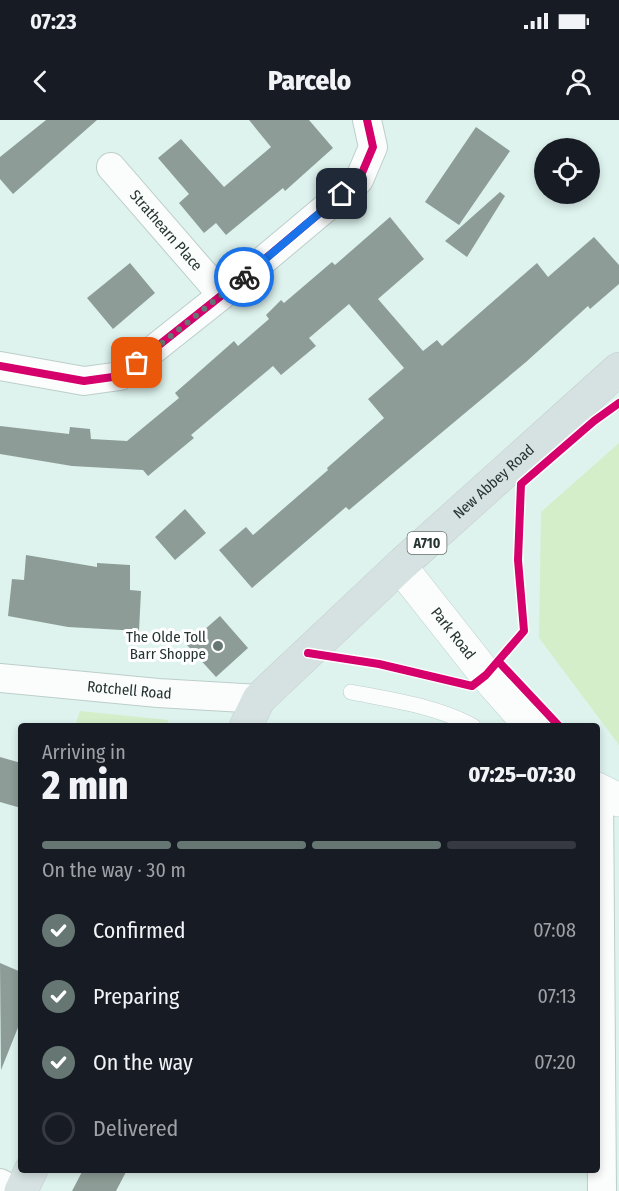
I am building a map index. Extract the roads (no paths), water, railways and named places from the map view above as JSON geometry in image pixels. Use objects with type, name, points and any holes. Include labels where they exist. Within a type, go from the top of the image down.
[{"type":"main road","name":"New Abbey Road","points":[[253,712],[400,566],[619,369]]},
{"type":"main road","points":[[21,1191],[30,1173]]},
{"type":"street","points":[[0,366],[84,381],[120,376],[222,295],[359,180],[373,147],[367,120]]},
{"type":"street","name":"Strathearn Place","points":[[111,167],[222,295]]},
{"type":"street","name":"Park Road","points":[[400,566],[486,675],[528,723]]},
{"type":"street","name":"Rotchell Road","points":[[0,678],[158,693],[253,712]]},
{"type":"street","points":[[600,991],[605,793]]},
{"type":"street","points":[[600,1084],[602,1191]]},
{"type":"street","points":[[0,1184],[15,1191]]},
{"type":"lane","points":[[351,692],[408,703],[456,717],[467,723]]},
{"type":"place","name":"The Olde Toll Barr Shoppe","points":[[218,646]]}]
